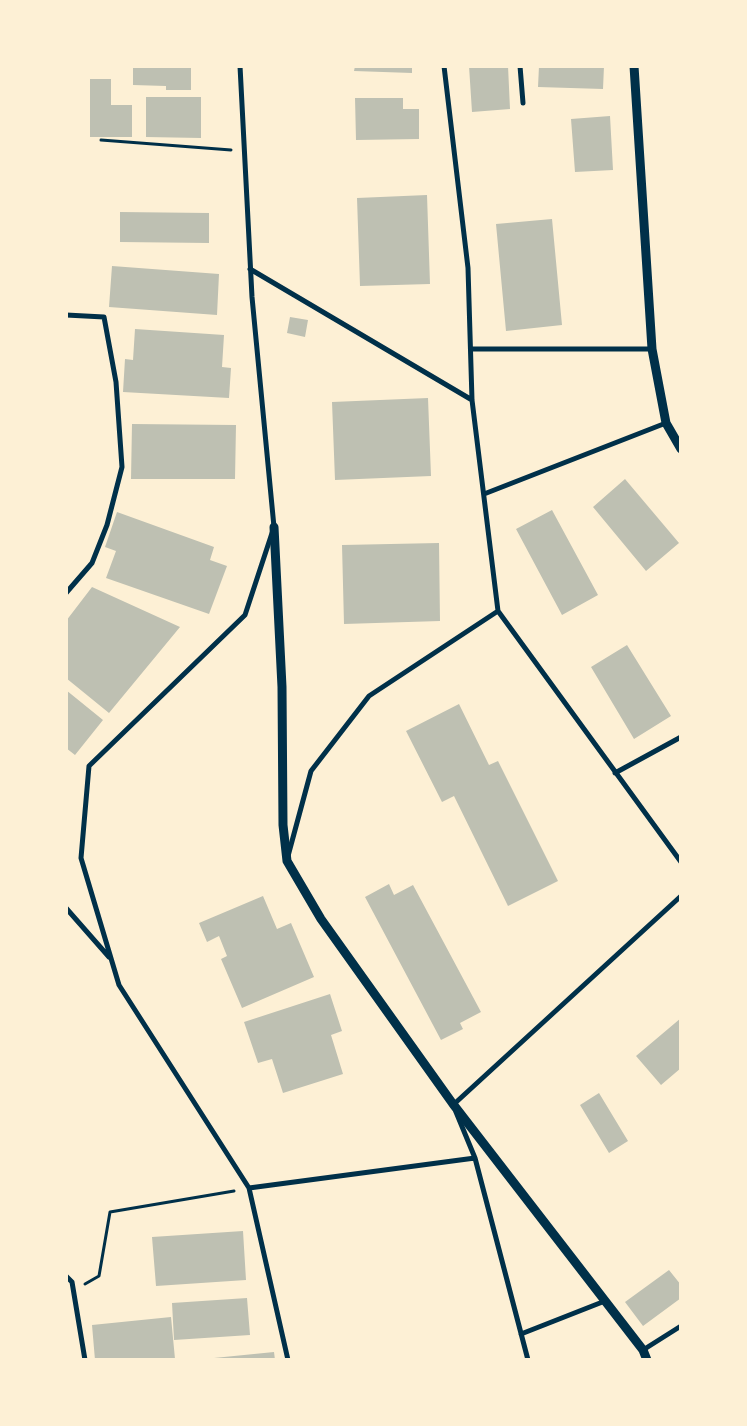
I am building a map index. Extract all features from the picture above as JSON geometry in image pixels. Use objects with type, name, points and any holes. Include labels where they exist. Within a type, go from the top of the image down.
[{"type":"street","points":[[240,66],[250,269],[274,527],[282,687],[283,824],[287,860],[322,919],[453,1104],[643,1350],[646,1360]]},
{"type":"street","points":[[444,66],[468,268],[472,400],[498,611],[681,862]]},
{"type":"street","points":[[520,66],[523,104]]},
{"type":"street","points":[[634,66],[652,349],[666,423],[681,449]]},
{"type":"street","points":[[250,269],[472,400]]},
{"type":"street","points":[[66,315],[104,317],[116,382],[122,467],[107,525],[92,563],[66,593]]},
{"type":"street","points":[[471,349],[652,349]]},
{"type":"street","points":[[484,494],[666,423]]},
{"type":"street","points":[[274,527],[245,615],[89,766],[81,858],[119,985],[249,1188],[288,1360]]},
{"type":"street","points":[[287,860],[311,771],[369,696],[498,611]]},
{"type":"street","points":[[615,774],[681,737]]},
{"type":"street","points":[[453,1104],[681,896]]},
{"type":"street","points":[[66,908],[111,959]]},
{"type":"street","points":[[453,1104],[475,1158],[528,1360]]},
{"type":"street","points":[[249,1188],[475,1158]]},
{"type":"street","points":[[66,1276],[72,1282],[85,1360]]},
{"type":"street","points":[[521,1334],[605,1301]]},
{"type":"street","points":[[643,1350],[681,1326]]},
{"type":"path","points":[[101,140],[244,151]]},
{"type":"path","points":[[74,1291],[99,1276],[110,1212],[164,1205],[249,1188]]},
{"type":"building","points":[[133,66],[191,66],[191,90],[166,90],[166,86],[133,85]]},
{"type":"building","points":[[355,66],[412,66],[412,73],[354,71]]},
{"type":"building","points":[[469,66],[508,66],[510,109],[472,112]]},
{"type":"building","points":[[539,66],[604,66],[603,89],[538,87]]},
{"type":"building","points":[[90,79],[111,79],[111,105],[132,105],[132,137],[90,137]]},
{"type":"building","points":[[146,97],[201,97],[201,138],[146,137]]},
{"type":"building","points":[[355,98],[403,98],[403,109],[419,109],[419,139],[356,140]]},
{"type":"building","points":[[610,116],[613,170],[575,172],[571,119]]},
{"type":"building","points":[[427,195],[430,284],[360,286],[357,198]]},
{"type":"building","points":[[120,212],[209,213],[209,243],[120,242]]},
{"type":"building","points":[[552,219],[562,325],[506,331],[496,224]]},
{"type":"building","points":[[112,266],[219,274],[217,315],[109,307]]},
{"type":"building","points":[[290,317],[308,320],[305,337],[287,333]]},
{"type":"building","points":[[135,329],[224,335],[222,367],[231,368],[229,398],[123,392],[125,359],[133,360]]},
{"type":"building","points":[[428,398],[431,476],[335,480],[332,402]]},
{"type":"building","points":[[132,424],[236,425],[235,479],[131,479]]},
{"type":"building","points":[[625,479],[679,543],[646,571],[593,507]]},
{"type":"building","points":[[552,510],[598,595],[562,615],[516,529]]},
{"type":"building","points":[[117,512],[214,547],[210,560],[227,566],[209,614],[106,578],[116,551],[105,547]]},
{"type":"building","points":[[439,543],[440,621],[344,624],[342,545]]},
{"type":"building","points":[[92,587],[180,627],[109,713],[66,678],[66,621]]},
{"type":"building","points":[[627,645],[671,716],[634,739],[591,667]]},
{"type":"building","points":[[66,690],[103,720],[75,755],[66,748]]},
{"type":"building","points":[[459,704],[489,765],[498,761],[558,881],[508,906],[454,796],[442,802],[406,731]]},
{"type":"building","points":[[389,884],[394,895],[413,885],[481,1012],[460,1023],[463,1029],[441,1040],[365,897]]},
{"type":"building","points":[[263,896],[277,929],[291,923],[314,977],[242,1008],[221,959],[227,956],[219,936],[207,942],[199,923]]},
{"type":"building","points":[[330,994],[342,1031],[331,1035],[343,1074],[283,1093],[272,1059],[258,1063],[244,1022]]},
{"type":"building","points":[[681,1018],[681,1068],[661,1085],[636,1056]]},
{"type":"building","points":[[599,1093],[628,1141],[609,1153],[580,1105]]},
{"type":"building","points":[[243,1231],[246,1280],[156,1286],[152,1237]]},
{"type":"building","points":[[669,1270],[681,1285],[681,1298],[643,1326],[625,1302]]},
{"type":"building","points":[[247,1298],[250,1335],[174,1340],[172,1303]]},
{"type":"building","points":[[171,1317],[175,1359],[95,1360],[92,1325]]},
{"type":"building","points":[[274,1352],[275,1360],[214,1360],[214,1358]]}]
